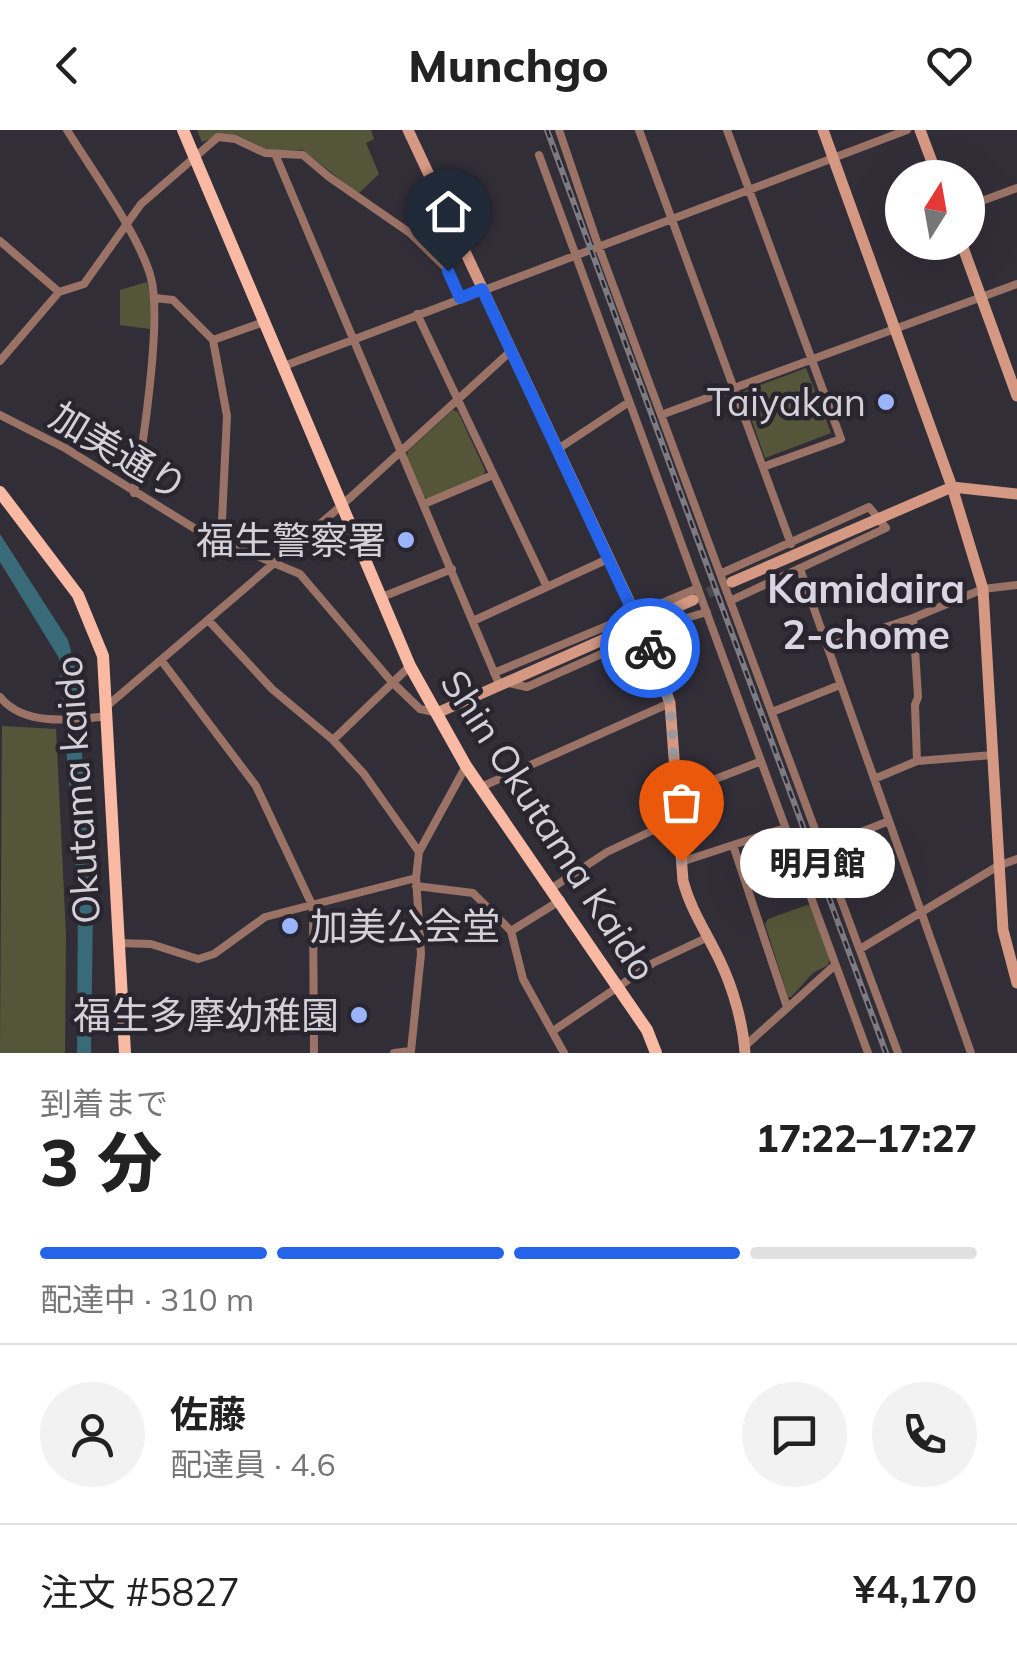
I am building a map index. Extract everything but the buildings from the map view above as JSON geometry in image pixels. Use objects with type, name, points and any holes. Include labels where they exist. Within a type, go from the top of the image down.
[{"type":"main road","name":"Shin Okutama Kaido","points":[[184,130],[410,666],[466,766],[561,900],[647,1030],[656,1053]]},
{"type":"main road","name":"Okutama kaido","points":[[0,492],[78,595],[102,656],[125,1053]]},
{"type":"street","points":[[67,130],[124,224],[151,278],[151,360],[134,492]]},
{"type":"street","points":[[408,130],[610,558],[670,703],[681,862],[690,908],[721,962],[745,1050]]},
{"type":"street","points":[[559,130],[661,415],[727,578],[772,712],[898,1053]]},
{"type":"street","points":[[640,130],[791,544]]},
{"type":"street","points":[[727,130],[841,439],[763,468]]},
{"type":"street","points":[[823,130],[952,487],[983,589],[1003,930],[1017,984]]},
{"type":"street","points":[[284,366],[598,244],[908,130]]},
{"type":"street","points":[[920,130],[931,160]]},
{"type":"street","points":[[0,360],[59,292],[84,284],[141,204],[218,138],[227,137],[264,153],[303,155],[410,233],[448,271],[460,298]]},
{"type":"street","points":[[275,154],[473,622],[503,679],[526,687],[696,594]]},
{"type":"street","points":[[539,155],[696,594],[706,612],[868,1053]]},
{"type":"street","points":[[985,200],[1017,188]]},
{"type":"street","points":[[0,241],[59,292]]},
{"type":"street","points":[[967,260],[1013,374],[1017,396]]},
{"type":"street","points":[[661,415],[1017,284]]},
{"type":"street","points":[[154,298],[172,300],[213,340],[227,416],[222,541]]},
{"type":"street","points":[[417,314],[546,587]]},
{"type":"street","points":[[213,340],[264,322]]},
{"type":"street","points":[[0,697],[15,712],[62,720],[105,713],[512,350]]},
{"type":"street","points":[[558,449],[628,402]]},
{"type":"street","name":"加美通り","points":[[0,414],[222,541],[300,574],[391,681],[420,708],[437,713]]},
{"type":"street","points":[[424,504],[493,476]]},
{"type":"street","points":[[727,578],[952,487],[1017,494]]},
{"type":"street","points":[[727,578],[869,507],[886,528],[732,600]]},
{"type":"street","points":[[473,622],[610,558]]},
{"type":"street","points":[[800,568],[971,1053]]},
{"type":"street","points":[[382,597],[452,569]]},
{"type":"street","points":[[828,646],[913,618],[983,589],[1017,585]]},
{"type":"street","points":[[437,713],[503,679],[696,594]]},
{"type":"street","points":[[503,679],[640,625],[706,612]]},
{"type":"street","points":[[913,618],[918,760]]},
{"type":"street","points":[[208,621],[272,690],[333,740],[364,774],[419,852]]},
{"type":"street","points":[[160,660],[256,786],[313,907],[314,1053]]},
{"type":"street","points":[[333,740],[410,666]]},
{"type":"street","points":[[772,712],[840,685]]},
{"type":"street","points":[[481,787],[670,703]]},
{"type":"street","points":[[874,779],[918,760],[993,755]]},
{"type":"street","points":[[677,794],[760,762]]},
{"type":"street","points":[[394,1053],[411,1051],[421,954],[416,882],[419,852],[466,766]]},
{"type":"street","points":[[552,888],[607,852],[677,819]]},
{"type":"street","points":[[823,847],[889,821]]},
{"type":"street","points":[[681,862],[785,828]]},
{"type":"street","points":[[733,845],[788,1006]]},
{"type":"street","points":[[860,948],[998,866],[1017,859]]},
{"type":"street","points":[[119,943],[150,944],[198,960],[214,954],[265,917],[416,882],[473,893],[511,931],[523,980],[564,1053]]},
{"type":"street","points":[[511,931],[561,900]]},
{"type":"street","points":[[553,1031],[654,963],[706,938]]},
{"type":"street","points":[[745,1050],[835,965]]},
{"type":"green space","points":[[197,130],[371,130],[374,139],[366,143],[379,174],[358,194],[303,150],[266,151],[225,134],[202,142]]},
{"type":"green space","points":[[147,282],[150,329],[120,325],[120,290]]},
{"type":"green space","points":[[806,368],[831,433],[765,458],[742,392]]},
{"type":"green space","points":[[453,410],[458,412],[484,475],[428,499],[423,497],[408,451]]},
{"type":"green space","points":[[2,726],[56,729],[66,935],[65,1053],[0,1053]]},
{"type":"green space","points":[[807,905],[830,959],[828,965],[813,973],[788,997],[765,924],[768,919]]},
{"type":"water","points":[[0,534],[68,640],[76,671],[93,907],[91,1053],[77,1053],[78,896],[59,658],[0,562]]},
{"type":"tunnel","points":[[693,600],[732,582]]},
{"type":"railway","points":[[547,130],[886,1053]]},
{"type":"way so far","points":[[650,648],[670,703],[681,862]]},
{"type":"place","name":"Taiyakan","points":[[886,402]]},
{"type":"place","name":"福生警察署","points":[[406,540]]},
{"type":"place","name":"明月館","points":[[681,862]]},
{"type":"place","name":"加美公会堂","points":[[290,926]]},
{"type":"place","name":"福生多摩幼稚園","points":[[359,1015]]},
{"type":"district","name":"Kamidaira 2-chome","points":[[866,611]]},
{"type":"route","points":[[448,271],[460,298],[482,289],[650,648]]}]
